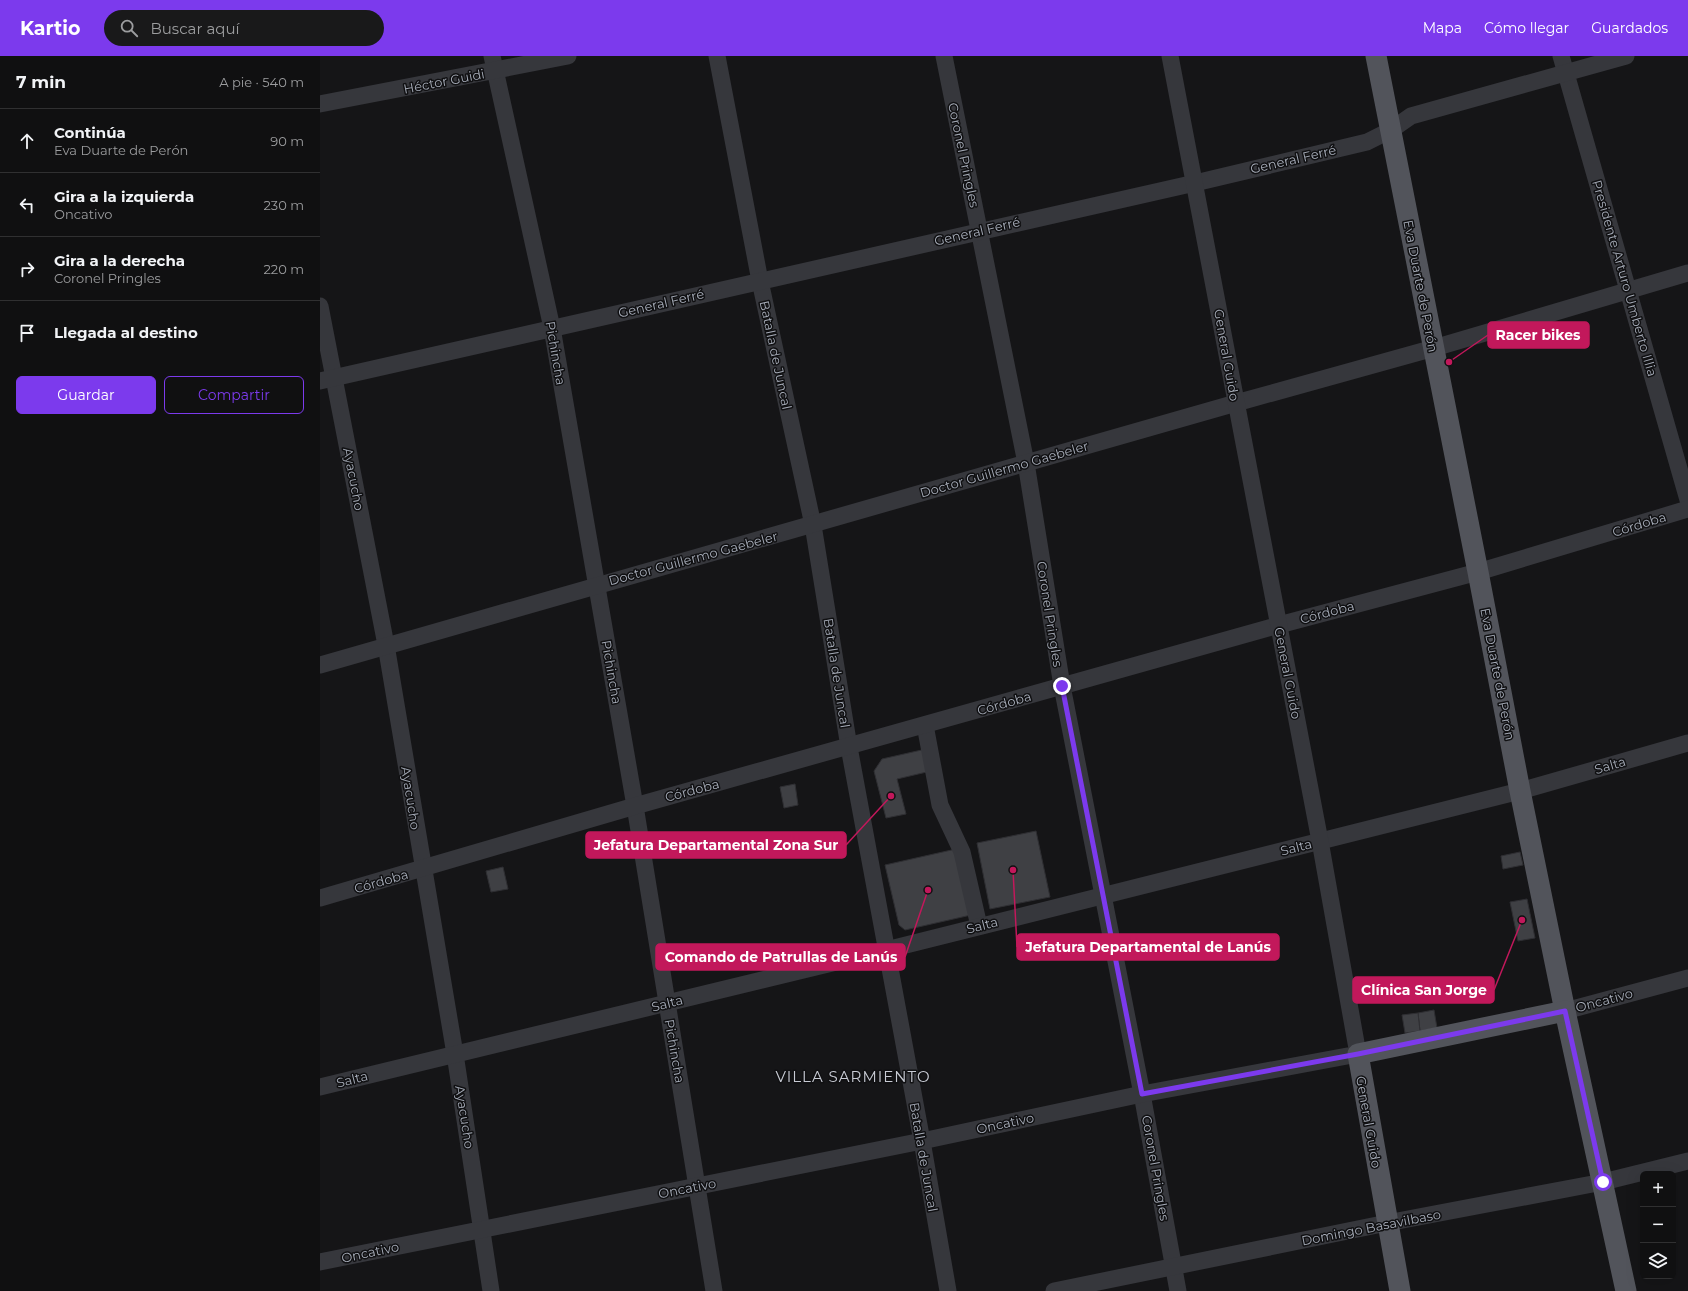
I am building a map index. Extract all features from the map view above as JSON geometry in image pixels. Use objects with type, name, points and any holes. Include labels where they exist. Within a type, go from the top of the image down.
[{"type":"main road","name":"Eva Duarte de Perón","points":[[1376,56],[1520,792],[1565,1011],[1626,1291]]},
{"type":"main road","name":"Oncativo","points":[[1358,1054],[1565,1011]]},
{"type":"main road","name":"General Guido","points":[[1358,1054],[1400,1291]]},
{"type":"street","name":"Héctor Guidi","points":[[320,104],[494,64],[568,56]]},
{"type":"street","name":"Batalla de Juncal","points":[[717,56],[760,281],[813,525],[849,747],[922,1141],[948,1291]]},
{"type":"street","name":"Coronel Pringles","points":[[944,56],[1026,463],[1062,686],[1142,1094],[1178,1291]]},
{"type":"street","name":"General Guido","points":[[1170,56],[1320,841],[1358,1054]]},
{"type":"street","name":"Presidente Arturo Umberto Illia","points":[[1561,56],[1688,500]]},
{"type":"street","name":"General Ferré","points":[[327,379],[1195,183],[1367,142],[1391,130],[1411,116],[1626,56]]},
{"type":"street","name":"Pichincha","points":[[494,64],[552,328],[598,584],[698,1185],[714,1291]]},
{"type":"street","name":"Doctor Guillermo Gaebeler","points":[[320,665],[598,584],[813,525],[1236,403],[1434,348],[1688,273]]},
{"type":"street","name":"Ayacucho","points":[[320,306],[327,379],[386,645],[455,1054],[491,1291]]},
{"type":"street","name":"Córdoba","points":[[320,898],[635,806],[1279,625],[1478,572],[1688,509]]},
{"type":"street","points":[[924,725],[940,805],[962,852],[979,926]]},
{"type":"street","name":"Salta","points":[[320,1087],[886,950],[1520,792],[1688,743]]},
{"type":"street","name":"Oncativo","points":[[1565,1011],[1688,978]]},
{"type":"street","name":"Oncativo","points":[[320,1262],[482,1228],[922,1141],[1142,1094],[1358,1054]]},
{"type":"street","name":"Domingo Basavilbaso","points":[[1054,1291],[1387,1223],[1603,1182],[1688,1161]]},
{"type":"building","points":[[926,749],[931,771],[897,779],[906,814],[886,818],[874,771],[882,759]]},
{"type":"building","points":[[795,784],[798,805],[784,808],[780,787]]},
{"type":"building","points":[[1036,831],[1050,897],[990,909],[977,843]]},
{"type":"building","points":[[956,849],[971,915],[905,930],[899,925],[885,865]]},
{"type":"building","points":[[1520,852],[1523,865],[1503,869],[1501,856]]},
{"type":"building","points":[[503,867],[508,889],[491,892],[486,871]]},
{"type":"building","points":[[1527,899],[1535,938],[1518,941],[1510,902]]},
{"type":"building","points":[[1434,1010],[1437,1028],[1420,1031],[1418,1013]]},
{"type":"building","points":[[1418,1013],[1420,1031],[1405,1033],[1402,1015]]},
{"type":"place","name":"Racer bikes","points":[[1449,362]]},
{"type":"place","name":"Jefatura Departamental Zona Sur","points":[[891,796]]},
{"type":"place","name":"Jefatura Departamental de Lanús","points":[[1013,870]]},
{"type":"place","name":"Comando de Patrullas de Lanús","points":[[928,890]]},
{"type":"place","name":"Clínica San Jorge","points":[[1522,920]]},
{"type":"district","name":"VILLA SARMIENTO","points":[[853,1076]]},
{"type":"route","points":[[1062,686],[1142,1094],[1358,1054],[1565,1011],[1603,1182]]}]
